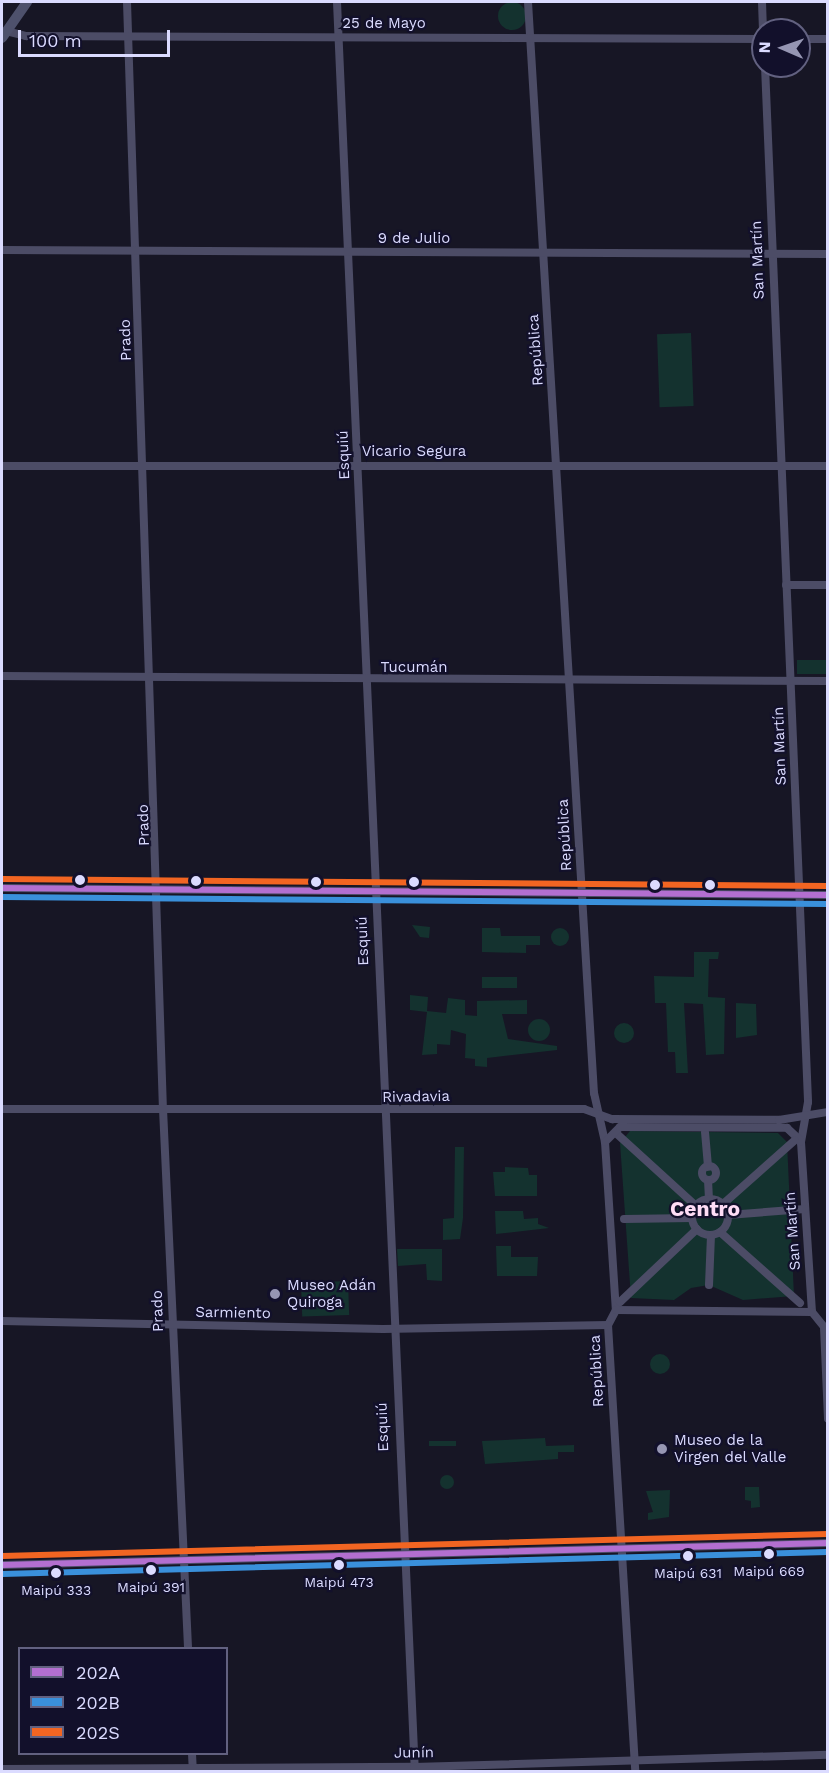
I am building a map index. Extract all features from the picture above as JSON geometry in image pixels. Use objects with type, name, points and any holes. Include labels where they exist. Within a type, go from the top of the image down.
[{"type":"main road","points":[[4,34],[27,2]]},
{"type":"street","name":"Prado","points":[[127,2],[153,678],[164,1109],[188,1647]]},
{"type":"street","name":"Esquiú","points":[[338,2],[402,1558],[414,1769]]},
{"type":"street","name":"República","points":[[528,2],[571,680],[582,894],[599,1116],[605,1142],[618,1306],[608,1325],[635,1767]]},
{"type":"street","points":[[762,2],[763,18]]},
{"type":"street","name":"25 de Mayo","points":[[4,34],[26,36],[751,39]]},
{"type":"street","points":[[811,39],[828,39]]},
{"type":"street","name":"San Martín","points":[[765,78],[806,1114],[798,1141],[812,1312]]},
{"type":"street","name":"9 de Julio","points":[[2,250],[828,254]]},
{"type":"street","name":"Vicario Segura","points":[[2,466],[144,469],[557,465],[828,466]]},
{"type":"street","points":[[786,585],[828,585]]},
{"type":"street","name":"Tucumán","points":[[2,676],[367,681],[828,681]]},
{"type":"street","points":[[2,888],[828,896]]},
{"type":"street","name":"Rivadavia","points":[[2,1108],[383,1111],[584,1109],[599,1116],[779,1120],[828,1112]]},
{"type":"street","points":[[605,1142],[620,1127],[788,1128],[798,1141],[723,1204]]},
{"type":"street","points":[[705,1132],[708,1167],[715,1173],[708,1180],[709,1198]]},
{"type":"street","points":[[617,1134],[695,1205]]},
{"type":"street","points":[[709,1198],[723,1204],[728,1215],[720,1232],[711,1235],[697,1229],[692,1218],[695,1205],[709,1198]]},
{"type":"street","points":[[728,1215],[805,1209]]},
{"type":"street","points":[[624,1219],[692,1218]]},
{"type":"street","points":[[618,1306],[697,1229]]},
{"type":"street","points":[[720,1232],[800,1304]]},
{"type":"street","points":[[709,1285],[711,1235]]},
{"type":"street","points":[[618,1306],[651,1311],[812,1312],[826,1327],[828,1419]]},
{"type":"street","name":"Sarmiento","points":[[2,1321],[393,1326],[608,1325]]},
{"type":"street","points":[[2,1565],[402,1558],[828,1544]]},
{"type":"street","name":"Junín","points":[[2,1769],[635,1767],[828,1755]]},
{"type":"green space","points":[[512,2],[522,6],[526,16],[522,26],[512,30],[502,26],[498,16],[502,6]]},
{"type":"green space","points":[[691,333],[694,406],[660,407],[657,334]]},
{"type":"green space","points":[[797,660],[827,660],[827,674],[797,674]]},
{"type":"green space","points":[[412,925],[430,927],[429,938],[420,937]]},
{"type":"green space","points":[[482,928],[500,928],[501,936],[540,936],[540,945],[526,945],[526,953],[482,952]]},
{"type":"green space","points":[[556,928],[564,928],[569,933],[567,944],[556,946],[551,941],[551,933]]},
{"type":"green space","points":[[694,952],[719,952],[718,959],[709,959],[708,997],[725,998],[724,1054],[706,1055],[703,1004],[684,1003],[688,1073],[676,1073],[675,1052],[668,1052],[666,1003],[655,1003],[654,976],[694,977]]},
{"type":"green space","points":[[482,977],[517,977],[517,988],[482,988]]},
{"type":"green space","points":[[410,995],[428,997],[427,1011],[446,1013],[448,998],[465,1000],[465,1015],[477,1016],[477,1001],[527,1000],[527,1014],[502,1014],[508,1039],[557,1046],[557,1050],[487,1058],[487,1067],[475,1066],[475,1059],[465,1058],[466,1034],[451,1030],[450,1045],[437,1044],[437,1054],[422,1055],[427,1012],[410,1010]]},
{"type":"green space","points":[[736,1003],[756,1004],[757,1035],[736,1038]]},
{"type":"green space","points":[[539,1019],[547,1022],[550,1030],[547,1038],[539,1041],[531,1038],[528,1030],[531,1022]]},
{"type":"green space","points":[[624,1023],[631,1026],[634,1033],[631,1040],[624,1043],[617,1040],[614,1033],[617,1026]]},
{"type":"green space","points":[[630,1131],[778,1133],[787,1142],[794,1296],[743,1300],[709,1285],[691,1288],[674,1300],[631,1298],[620,1143]]},
{"type":"green space","points":[[455,1147],[464,1147],[463,1218],[460,1239],[443,1240],[443,1219],[454,1218]]},
{"type":"green space","points":[[505,1167],[528,1168],[529,1175],[537,1175],[537,1196],[495,1196],[493,1172],[505,1172]]},
{"type":"green space","points":[[495,1211],[523,1211],[524,1219],[538,1218],[538,1224],[549,1228],[496,1234]]},
{"type":"green space","points":[[496,1246],[511,1246],[511,1257],[538,1257],[537,1276],[497,1276]]},
{"type":"green space","points":[[397,1249],[442,1249],[442,1281],[427,1280],[426,1264],[398,1266]]},
{"type":"green space","points":[[348,1281],[349,1315],[302,1317],[301,1283]]},
{"type":"green space","points":[[660,1354],[667,1357],[670,1364],[667,1371],[660,1374],[653,1371],[650,1364],[653,1357]]},
{"type":"green space","points":[[545,1438],[546,1446],[574,1445],[574,1452],[558,1452],[558,1459],[485,1464],[482,1441]]},
{"type":"green space","points":[[429,1441],[456,1441],[456,1446],[429,1446]]},
{"type":"green space","points":[[444,1475],[450,1475],[454,1482],[450,1489],[444,1489],[440,1485],[440,1479]]},
{"type":"green space","points":[[745,1487],[759,1487],[760,1507],[751,1508],[751,1501],[745,1500]]},
{"type":"green space","points":[[670,1490],[669,1517],[648,1520],[648,1513],[653,1512],[646,1491]]},
{"type":"transit line","name":"202S","points":[[2,879],[828,886]]},
{"type":"transit line","name":"202A","points":[[2,888],[828,895]]},
{"type":"transit line","name":"202B","points":[[2,897],[828,904]]},
{"type":"transit line","name":"202S","points":[[2,1556],[828,1534]]},
{"type":"transit line","name":"202A","points":[[2,1565],[828,1543]]},
{"type":"transit line","name":"202B","points":[[2,1574],[828,1552]]},
{"type":"place","name":"Museo Adán Quiroga","points":[[275,1294]]},
{"type":"place","name":"Museo de la Virgen del Valle","points":[[662,1449]]},
{"type":"place","name":"Maipú 669","points":[[769,1554]]},
{"type":"place","name":"Maipú 631","points":[[688,1556]]},
{"type":"place","name":"Maipú 473","points":[[339,1565]]},
{"type":"place","name":"Maipú 391","points":[[151,1570]]},
{"type":"place","name":"Maipú 333","points":[[56,1573]]},
{"type":"district","name":"Centro","points":[[705,1209]]}]
